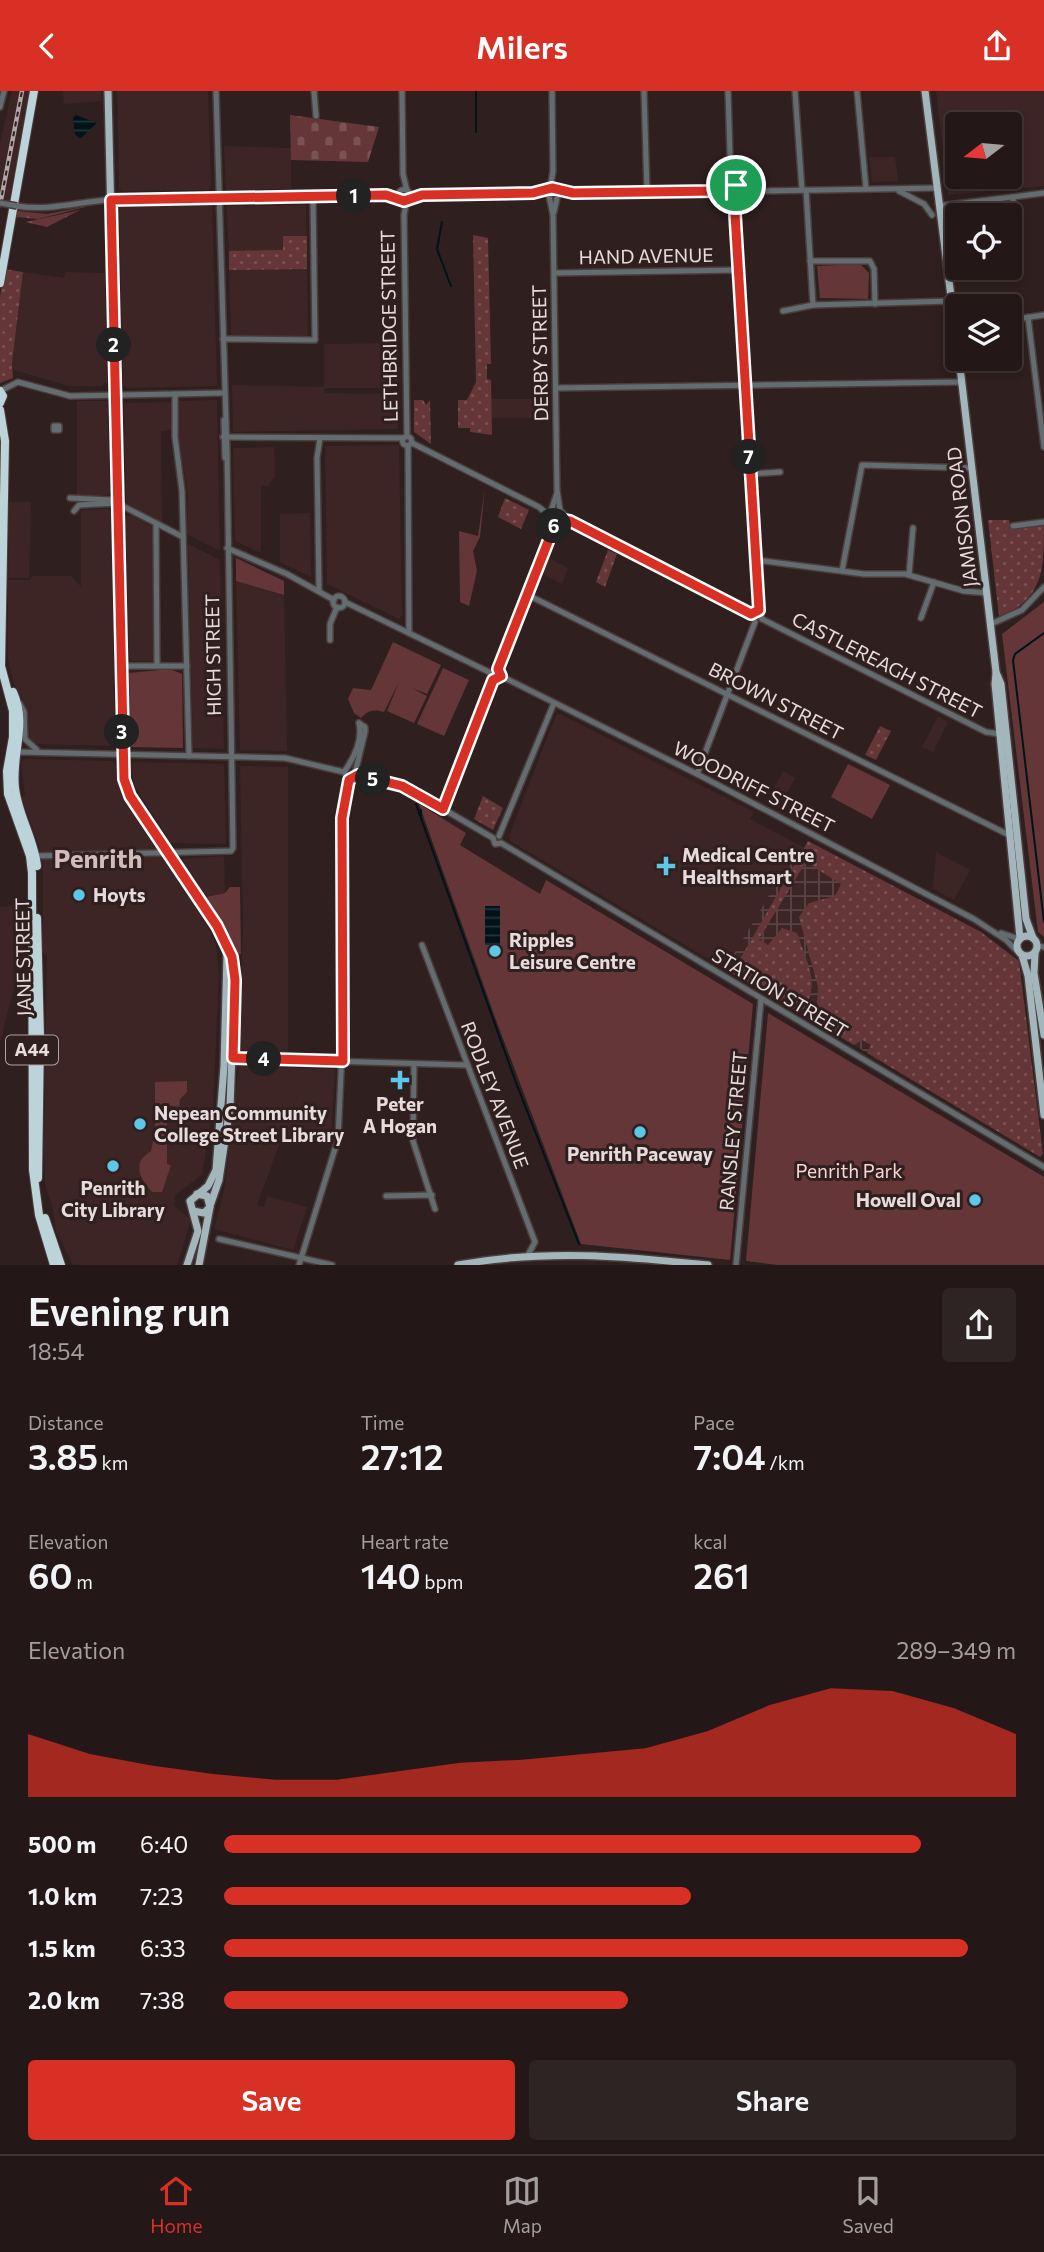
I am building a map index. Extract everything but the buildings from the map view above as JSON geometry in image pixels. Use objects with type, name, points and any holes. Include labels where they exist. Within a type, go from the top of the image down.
[{"type":"highway","points":[[0,283],[34,91]]},
{"type":"highway","points":[[0,391],[3,399],[0,403]]},
{"type":"highway","name":"A44","points":[[0,410],[5,441],[3,680],[13,711],[15,789],[33,856]]},
{"type":"highway","name":"A44","points":[[2,659],[21,720],[13,751]]},
{"type":"highway","name":"JANE STREET","points":[[33,856],[40,1038],[38,1175],[44,1215],[63,1265]]},
{"type":"highway","name":"JANE STREET","points":[[33,856],[33,1170],[39,1215],[54,1265]]},
{"type":"main road","points":[[108,91],[123,754],[126,788],[217,926],[227,949],[229,1058],[226,1141],[199,1265]]},
{"type":"main road","points":[[925,91],[951,294]]},
{"type":"main road","name":"JAMISON ROAD","points":[[961,371],[996,672],[1020,954]]},
{"type":"main road","name":"JAMISON ROAD","points":[[996,672],[1001,684],[1026,919],[1039,949]]},
{"type":"main road","points":[[1020,939],[1033,937]]},
{"type":"main road","points":[[1039,949],[1020,954],[1028,976],[1044,1115]]},
{"type":"main road","points":[[1039,949],[1033,967],[1044,1035]]},
{"type":"main road","points":[[187,1265],[198,1231],[190,1201],[208,1186],[216,1170],[229,1058]]},
{"type":"main road","points":[[196,1194],[204,1194],[211,1205]]},
{"type":"main road","points":[[193,1211],[201,1214],[211,1205]]},
{"type":"main road","points":[[458,1265],[528,1255],[599,1255],[708,1265]]},
{"type":"street","points":[[0,105],[4,91]]},
{"type":"street","name":"HIGH STREET","points":[[168,853],[232,850],[216,91]]},
{"type":"street","points":[[314,91],[316,116]]},
{"type":"street","name":"LETHBRIDGE STREET","points":[[402,91],[403,174],[399,195],[404,215],[405,437]]},
{"type":"street","name":"DERBY STREET","points":[[552,91],[553,171],[549,194],[553,215],[557,490],[561,511]]},
{"type":"street","points":[[644,91],[647,192]]},
{"type":"street","points":[[697,774],[755,622],[762,619],[759,610],[728,91]]},
{"type":"street","points":[[795,91],[813,305]]},
{"type":"street","points":[[857,91],[866,189]]},
{"type":"street","name":"DERBY STREET","points":[[553,171],[558,198],[553,215]]},
{"type":"street","name":"LETHBRIDGE STREET","points":[[403,174],[408,199],[404,215]]},
{"type":"street","points":[[549,194],[557,189],[573,193],[937,188]]},
{"type":"street","points":[[896,189],[918,201],[932,215]]},
{"type":"street","points":[[918,201],[921,189]]},
{"type":"street","points":[[399,195],[407,191],[422,195]]},
{"type":"street","points":[[0,204],[41,209],[80,201],[111,200],[386,195],[399,195],[408,199],[422,195],[533,193],[549,194],[558,198],[573,193]]},
{"type":"street","points":[[939,206],[1044,193]]},
{"type":"street","points":[[223,339],[313,340],[313,197]]},
{"type":"street","points":[[1013,197],[1014,203]]},
{"type":"street","points":[[810,261],[871,262],[874,269],[875,304]]},
{"type":"street","name":"HAND AVENUE","points":[[555,273],[738,270]]},
{"type":"street","points":[[783,311],[813,305],[945,302]]},
{"type":"street","points":[[1022,318],[1044,315]]},
{"type":"street","points":[[1028,317],[1044,447]]},
{"type":"street","points":[[0,391],[18,382],[68,395],[224,393]]},
{"type":"street","points":[[556,388],[962,382]]},
{"type":"street","points":[[175,394],[183,537],[189,756]]},
{"type":"street","points":[[225,440],[405,437],[403,443],[539,507],[554,518],[570,521],[751,614],[755,622]]},
{"type":"street","points":[[316,438],[318,590]]},
{"type":"street","name":"LETHBRIDGE STREET","points":[[409,633],[410,444]]},
{"type":"street","points":[[842,571],[862,465],[972,468]]},
{"type":"street","points":[[751,474],[780,472]]},
{"type":"street","name":"DERBY STREET","points":[[554,518],[552,508],[557,490]]},
{"type":"street","points":[[70,498],[111,500],[183,537]]},
{"type":"street","points":[[74,511],[79,505],[118,503]]},
{"type":"street","points":[[539,507],[561,511],[570,521]]},
{"type":"street","points":[[443,809],[493,680],[501,676],[498,669],[554,518],[561,511]]},
{"type":"street","points":[[1013,526],[1044,522]]},
{"type":"street","points":[[156,523],[157,664]]},
{"type":"street","points":[[909,575],[913,528]]},
{"type":"street","points":[[227,548],[334,600],[337,607],[330,624],[330,640]]},
{"type":"street","points":[[756,560],[842,571],[909,575],[964,591],[987,593]]},
{"type":"street","points":[[921,618],[934,582]]},
{"type":"street","points":[[991,624],[1022,610],[1044,587]]},
{"type":"street","name":"BROWN STREET","points":[[526,594],[1011,837]]},
{"type":"street","points":[[334,600],[341,596],[345,602],[489,672],[493,680]]},
{"type":"street","points":[[337,607],[342,607],[345,602]]},
{"type":"street","points":[[751,614],[759,610]]},
{"type":"street","name":"CASTLEREAGH STREET","points":[[762,619],[986,732],[1000,734]]},
{"type":"street","points":[[121,666],[187,666]]},
{"type":"street","points":[[489,672],[498,669]]},
{"type":"street","name":"WOODRIFF STREET","points":[[501,676],[697,774],[991,929],[1020,939]]},
{"type":"street","points":[[16,700],[24,712],[27,743],[43,752]]},
{"type":"street","points":[[498,839],[554,703]]},
{"type":"street","points":[[346,770],[355,757],[360,733],[359,723],[365,727],[365,733],[357,772],[349,780]]},
{"type":"street","points":[[13,751],[290,759],[346,770]]},
{"type":"street","points":[[299,1265],[338,1139],[343,1061],[342,818],[349,780],[346,770]]},
{"type":"street","name":"STATION STREET","points":[[346,770],[402,786],[498,839],[761,1000],[1044,1167]]},
{"type":"street","points":[[33,856],[168,853]]},
{"type":"street","name":"WOODRIFF STREET","points":[[991,929],[1020,954]]},
{"type":"street","name":"RODLEY AVENUE","points":[[422,945],[535,1242],[528,1255]]},
{"type":"street","name":"RANSLEY STREET","points":[[736,1265],[761,1000]]},
{"type":"street","points":[[229,1058],[466,1065]]},
{"type":"street","points":[[414,1063],[412,1140],[435,1209]]},
{"type":"street","points":[[386,1196],[432,1195]]},
{"type":"street","points":[[219,1239],[332,1265]]},
{"type":"shaded area","points":[[12,91],[30,91],[9,201],[0,199],[0,143]]},
{"type":"shaded area","points":[[63,91],[101,91],[101,101],[64,104]]},
{"type":"shaded area","points":[[117,91],[208,91],[211,187],[208,190],[122,191],[119,188]]},
{"type":"shaded area","points":[[936,91],[1044,91],[1044,186],[1022,188],[1022,112],[945,112],[945,169]]},
{"type":"shaded area","points":[[76,115],[97,123],[80,139],[75,134],[73,118]]},
{"type":"shaded area","points":[[224,146],[291,148],[291,189],[226,190]]},
{"type":"shaded area","points":[[869,157],[895,157],[898,181],[872,182]]},
{"type":"shaded area","points":[[947,189],[1012,189],[948,195]]},
{"type":"shaded area","points":[[212,205],[217,386],[127,388],[123,385],[119,206]]},
{"type":"shaded area","points":[[306,205],[308,338],[231,337],[227,206]]},
{"type":"shaded area","points":[[23,272],[64,278],[65,272],[105,273],[108,382],[101,386],[69,386],[14,370],[12,363]]},
{"type":"shaded area","points":[[398,343],[399,388],[324,388],[325,393],[395,394],[399,397],[398,429],[233,432],[232,385],[324,387],[324,344]]},
{"type":"shaded area","points":[[491,399],[549,399],[549,418],[492,418]]},
{"type":"shaded area","points":[[217,400],[220,551],[187,534],[188,495],[179,441],[179,401]]},
{"type":"shaded area","points":[[77,401],[108,401],[110,492],[107,495],[77,495]]},
{"type":"shaded area","points":[[171,402],[171,430],[161,431],[162,522],[126,503],[124,403]]},
{"type":"shaded area","points":[[399,445],[402,614],[399,619],[327,584],[325,446]]},
{"type":"shaded area","points":[[274,447],[275,476],[268,486],[261,486],[261,553],[235,541],[233,448]]},
{"type":"shaded area","points":[[9,502],[31,502],[29,578],[8,578]]},
{"type":"shaded area","points":[[107,509],[111,512],[115,746],[38,744],[30,740],[28,712],[13,681],[8,659],[8,580],[30,580],[32,576],[71,576],[81,587],[81,510]]},
{"type":"shaded area","points":[[310,513],[311,577],[280,562],[280,514]]},
{"type":"shaded area","points":[[131,515],[152,526],[155,661],[132,661],[129,657],[125,516]]},
{"type":"shaded area","points":[[188,544],[220,560],[224,749],[193,748]]},
{"type":"shaded area","points":[[549,558],[568,568],[562,584],[543,574]]},
{"type":"shaded area","points":[[236,581],[284,595],[287,751],[240,750]]},
{"type":"shaded area","points":[[560,714],[754,812],[750,819],[799,845],[725,969],[510,841],[509,836],[556,715]]},
{"type":"shaded area","points":[[938,716],[948,722],[933,752],[922,747]]},
{"type":"shaded area","points":[[25,759],[112,761],[122,796],[206,924],[216,944],[219,975],[213,1108],[202,1175],[175,1195],[174,1206],[191,1220],[177,1265],[73,1265],[56,1231],[53,1208],[45,1184],[44,1159],[47,957],[43,952],[43,866],[39,845],[21,797],[25,796],[21,762]]},
{"type":"shaded area","points":[[134,762],[224,764],[226,844],[171,843],[134,785],[131,765]]},
{"type":"shaded area","points":[[240,766],[288,767],[288,1052],[239,1050],[243,928]]},
{"type":"shaded area","points":[[783,771],[795,778],[779,808],[767,802]]},
{"type":"shaded area","points":[[799,845],[942,920],[867,1053],[725,969]]},
{"type":"shaded area","points":[[936,852],[970,870],[954,900],[933,889]]},
{"type":"shaded area","points":[[224,856],[225,893],[206,897],[182,859]]},
{"type":"shaded area","points":[[13,906],[14,988],[0,1043],[0,907]]},
{"type":"shaded area","points":[[485,906],[500,906],[500,945],[485,945]]},
{"type":"shaded area","points":[[239,1066],[335,1069],[331,1140],[281,1140],[257,1205],[264,1207],[267,1196],[307,1207],[293,1250],[214,1229],[225,1186]]},
{"type":"green space","points":[[290,115],[379,127],[368,162],[291,160]]},
{"type":"green space","points":[[89,206],[38,219],[16,217],[17,211],[47,214]]},
{"type":"green space","points":[[80,210],[47,227],[26,222]]},
{"type":"green space","points":[[473,235],[488,238],[491,364],[487,364],[487,379],[491,380],[492,435],[470,432],[470,428],[458,428],[458,400],[467,400],[476,382]]},
{"type":"green space","points":[[283,236],[307,236],[307,269],[229,270],[229,251],[283,250]]},
{"type":"green space","points":[[860,264],[869,273],[868,299],[820,298],[817,266]]},
{"type":"green space","points":[[4,269],[23,272],[12,363],[13,378],[0,383],[0,297]]},
{"type":"green space","points":[[414,400],[423,400],[426,405],[430,400],[431,444],[414,432]]},
{"type":"green space","points":[[485,488],[480,537],[473,551],[477,571],[469,606],[460,602],[459,531],[478,536]]},
{"type":"green space","points":[[505,498],[529,510],[521,529],[498,517]]},
{"type":"green space","points":[[988,520],[1009,520],[1011,529],[1044,525],[1042,569],[1038,581],[1025,601],[999,617]]},
{"type":"green space","points":[[608,550],[617,554],[605,587],[596,582]]},
{"type":"green space","points":[[236,558],[284,581],[284,595],[236,581]]},
{"type":"green space","points":[[1044,602],[1044,937],[1038,932],[1002,634]]},
{"type":"green space","points":[[393,642],[441,665],[427,694],[412,688],[427,696],[414,723],[387,711],[399,682],[384,712],[371,711],[361,718],[354,713],[348,699],[353,688],[371,690]]},
{"type":"green space","points":[[443,668],[469,680],[444,736],[417,724]]},
{"type":"green space","points":[[170,669],[182,674],[183,748],[131,747],[129,673]]},
{"type":"green space","points":[[880,726],[891,731],[876,760],[865,755]]},
{"type":"green space","points":[[848,764],[890,785],[872,819],[831,797]]},
{"type":"green space","points":[[483,796],[503,808],[493,830],[474,819]]},
{"type":"green space","name":"Penrith Paceway","points":[[419,804],[466,833],[460,845],[540,894],[546,880],[753,1004],[730,1260],[581,1244],[496,1020]]},
{"type":"green space","points":[[808,841],[981,932],[1019,961],[1043,1154],[1040,1157],[867,1053],[871,1045],[862,1040],[854,1045],[807,1017],[817,1004],[818,987],[799,917],[809,903],[835,896],[841,884],[806,862],[759,939],[768,945],[782,928],[797,933],[811,974],[812,984],[806,1003],[799,1012],[732,973]]},
{"type":"green space","points":[[230,887],[240,887],[241,954],[236,954],[225,926],[206,897],[225,893]]},
{"type":"green space","name":"Penrith Park","points":[[768,1013],[1044,1177],[1044,1265],[777,1265],[746,1261]]},
{"type":"green space","points":[[187,1081],[187,1092],[180,1099],[179,1107],[167,1105],[167,1164],[171,1165],[162,1192],[152,1192],[141,1176],[139,1166],[151,1151],[155,1131],[155,1082]]},
{"type":"waterway","points":[[476,91],[476,132]]},
{"type":"waterway","points":[[442,222],[437,249],[451,286]]},
{"type":"waterway","points":[[1044,633],[1015,654],[1013,660],[1044,922]]},
{"type":"waterway","points":[[416,804],[515,1080],[579,1244]]},
{"type":"waterway","points":[[421,810],[421,819]]},
{"type":"railway","points":[[0,205],[22,91]]},
{"type":"place","name":"Medical Centre Healthsmart","points":[[666,866]]},
{"type":"place","name":"Hoyts","points":[[79,895]]},
{"type":"place","name":"Ripples Leisure Centre","points":[[495,951]]},
{"type":"place","name":"Peter A Hogan","points":[[400,1080]]},
{"type":"place","name":"Nepean Community College Street Library","points":[[140,1124]]},
{"type":"place","name":"Penrith Paceway","points":[[640,1132]]},
{"type":"place","name":"Penrith City Library","points":[[113,1166]]},
{"type":"place","name":"Howell Oval","points":[[975,1200]]},
{"type":"district","name":"Penrith","points":[[98,859]]},
{"type":"route","points":[[736,185],[740,190],[735,214],[759,610],[754,610],[751,614],[570,521],[557,519],[498,669],[501,676],[498,680],[493,680],[443,809],[402,786],[358,775],[354,780],[349,780],[342,818],[345,947],[343,1061],[233,1058],[235,971],[232,957],[217,926],[130,796],[124,779],[111,200],[386,195],[404,201],[422,195],[533,193],[552,188],[573,193],[631,193],[715,191],[736,185]]}]
